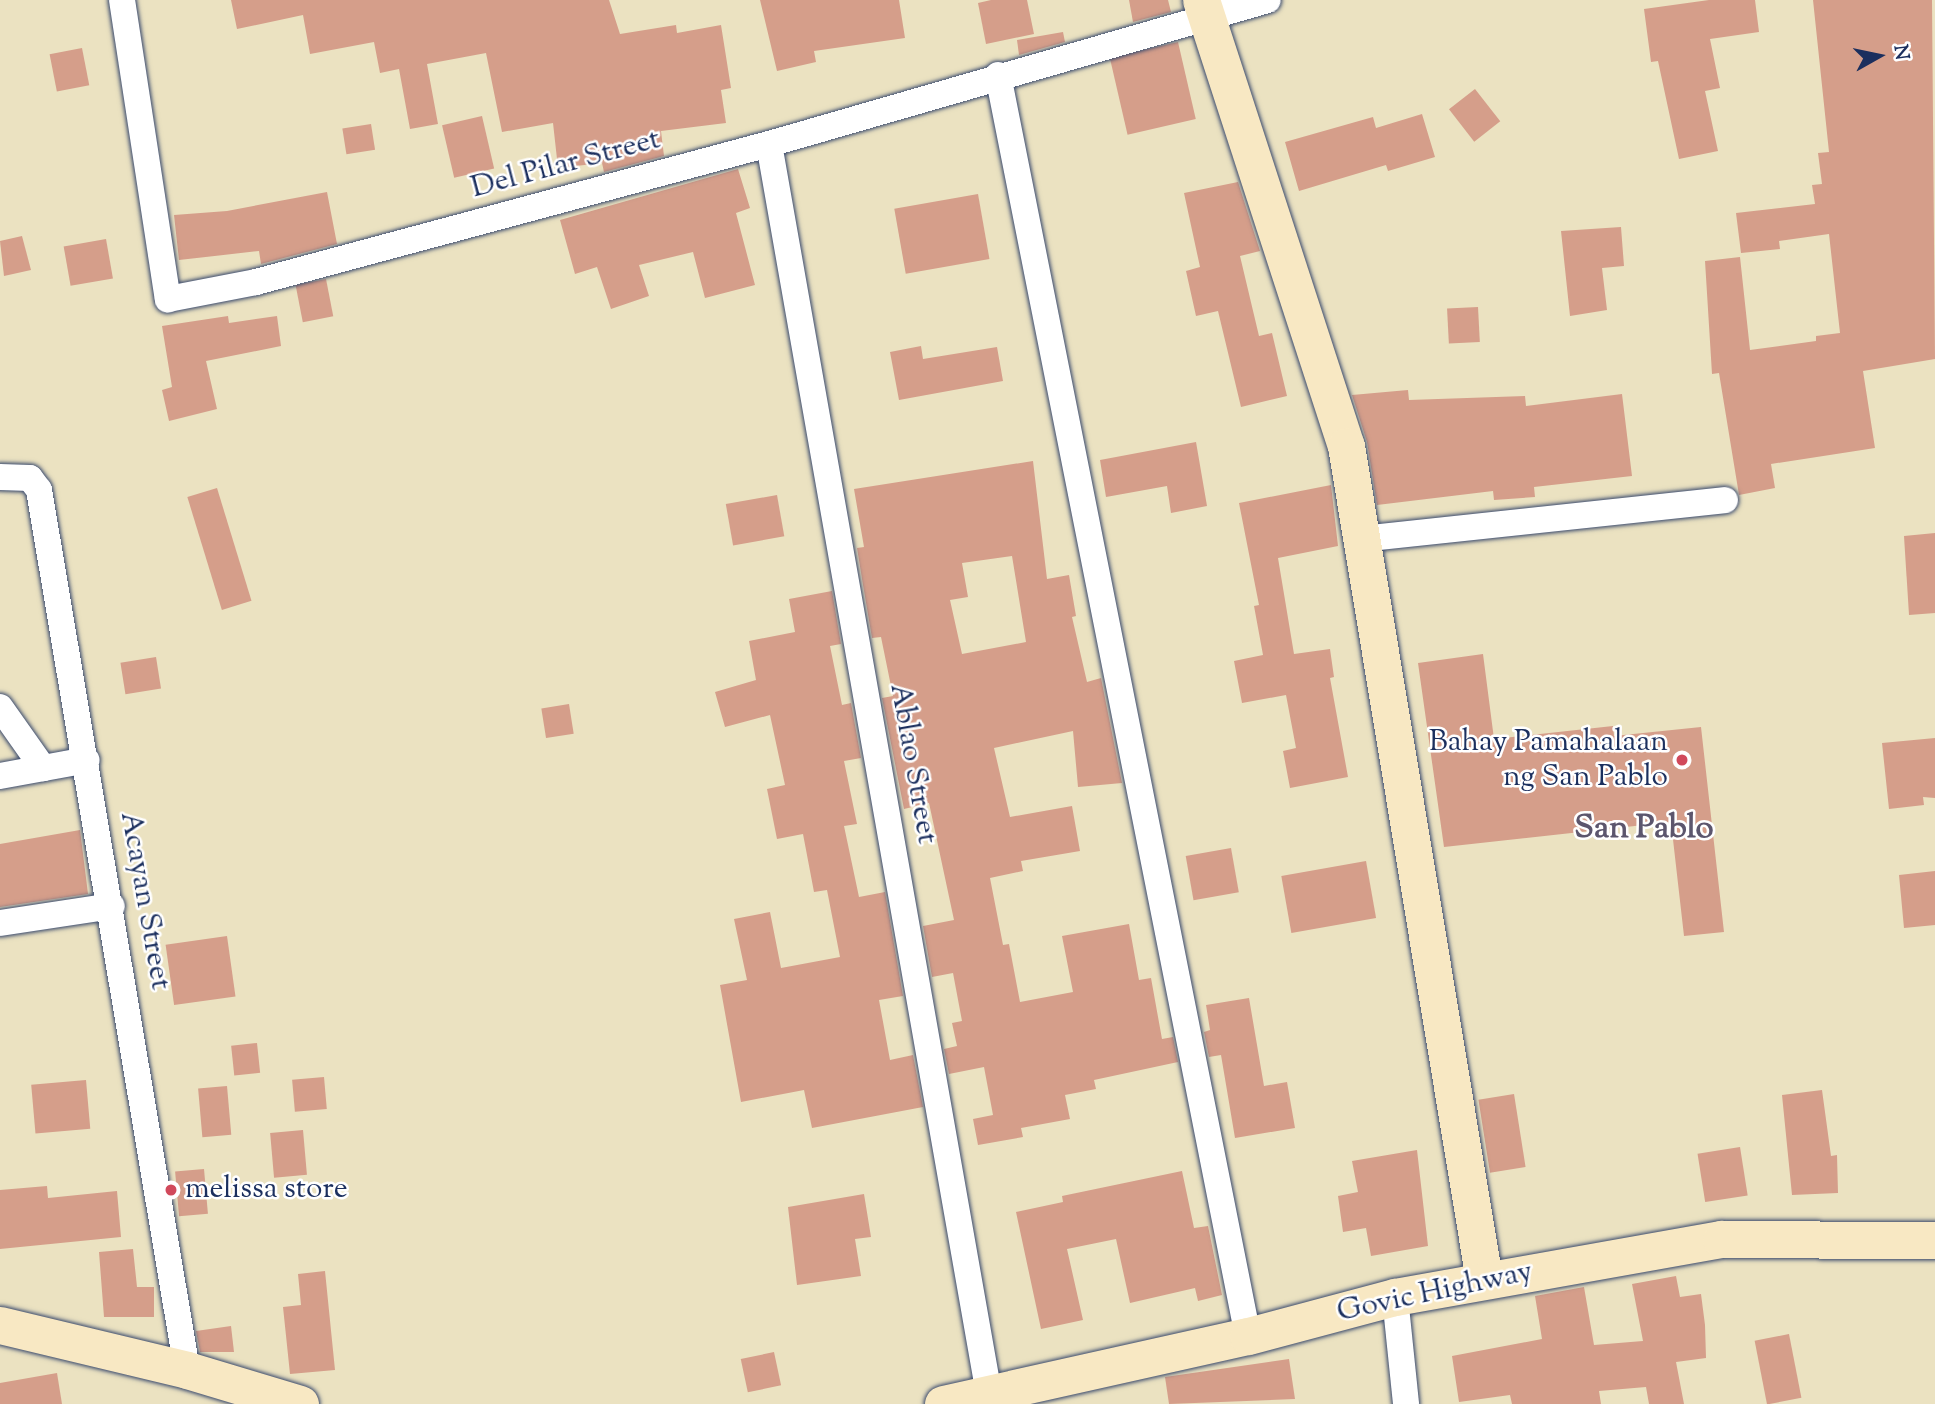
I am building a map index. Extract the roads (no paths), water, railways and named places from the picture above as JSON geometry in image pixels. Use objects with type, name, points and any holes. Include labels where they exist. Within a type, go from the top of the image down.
[{"type":"main road","points":[[1203,9],[1346,446],[1484,1280]]},
{"type":"main road","name":"Govic Highway","points":[[943,1404],[1248,1336],[1395,1297],[1721,1239],[1935,1240]]},
{"type":"main road","points":[[0,1325],[187,1370],[300,1404]]},
{"type":"street","name":"Del Pilar Street","points":[[122,0],[168,299],[256,282],[768,144],[998,75],[1203,9],[1268,0]]},
{"type":"street","points":[[998,75],[1248,1336]]},
{"type":"street","name":"Ablao Street","points":[[768,144],[989,1394]]},
{"type":"street","name":"Acayan Street","points":[[0,477],[30,478],[39,490],[112,906],[187,1370]]},
{"type":"street","points":[[1361,538],[1725,500]]},
{"type":"street","points":[[0,707],[43,768]]},
{"type":"street","points":[[0,776],[87,760]]},
{"type":"street","points":[[0,923],[112,906]]},
{"type":"street","points":[[1395,1297],[1406,1404]]},
{"type":"place","name":"Bahay Pamahalaan ng San Pablo","points":[[1682,760]]},
{"type":"place","name":"melissa store","points":[[171,1190]]},
{"type":"district","name":"San Pablo","points":[[1644,830]]}]
